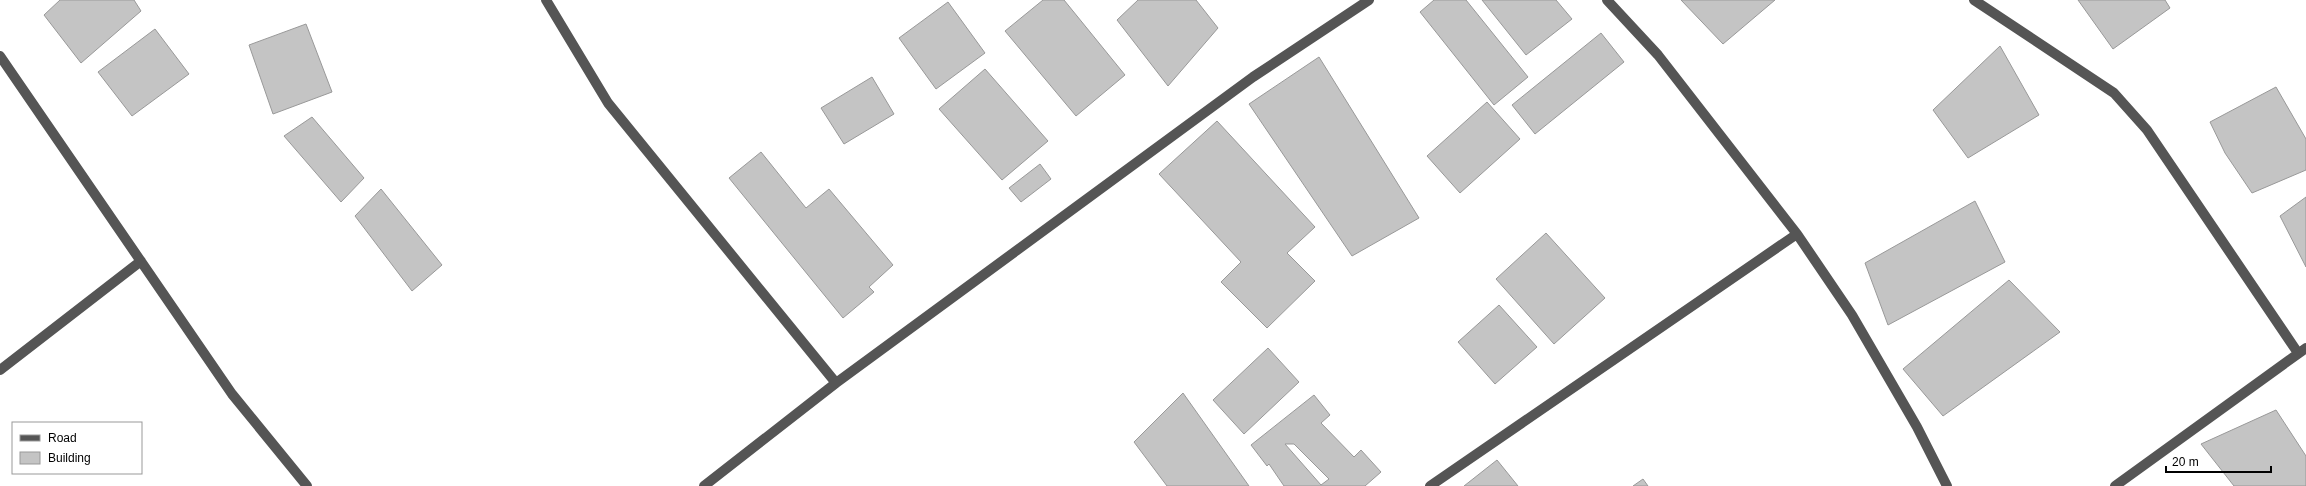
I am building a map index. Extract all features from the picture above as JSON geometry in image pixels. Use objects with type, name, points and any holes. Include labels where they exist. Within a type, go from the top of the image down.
[{"type":"street","points":[[546,0],[597,89],[836,383]]},
{"type":"street","points":[[704,486],[836,383],[1253,77],[1368,0]]},
{"type":"street","points":[[1607,0],[1658,55],[1797,234],[1852,315],[1917,427],[1947,486]]},
{"type":"street","points":[[1974,0],[2114,93],[2147,130],[2302,350],[2115,486]]},
{"type":"street","points":[[0,56],[232,394],[307,486]]},
{"type":"street","points":[[1430,486],[1797,234]]},
{"type":"street","points":[[0,370],[141,261]]},
{"type":"building","points":[[60,0],[134,0],[141,11],[81,63],[44,15]]},
{"type":"building","points":[[1043,0],[1064,0],[1125,75],[1076,116],[1005,31]]},
{"type":"building","points":[[1138,0],[1196,0],[1218,28],[1168,86],[1117,20]]},
{"type":"building","points":[[1434,0],[1466,0],[1528,77],[1494,105],[1420,12]]},
{"type":"building","points":[[1482,0],[1556,0],[1572,19],[1526,55]]},
{"type":"building","points":[[1681,0],[1775,0],[1723,44]]},
{"type":"building","points":[[2078,0],[2165,0],[2170,8],[2113,49]]},
{"type":"building","points":[[948,2],[985,53],[936,89],[899,38]]},
{"type":"building","points":[[306,24],[332,92],[273,114],[249,45]]},
{"type":"building","points":[[155,29],[189,74],[132,116],[98,72]]},
{"type":"building","points":[[1601,33],[1624,62],[1535,134],[1512,105]]},
{"type":"building","points":[[2000,46],[2039,115],[1968,158],[1933,110]]},
{"type":"building","points":[[1319,57],[1419,218],[1352,256],[1249,104]]},
{"type":"building","points":[[985,69],[1048,141],[1002,180],[939,109]]},
{"type":"building","points":[[872,77],[894,114],[844,144],[821,108]]},
{"type":"building","points":[[2276,87],[2306,139],[2306,170],[2252,193],[2225,153],[2210,122]]},
{"type":"building","points":[[1487,102],[1520,139],[1460,193],[1427,156]]},
{"type":"building","points":[[312,117],[364,178],[341,202],[284,136]]},
{"type":"building","points":[[1217,121],[1315,227],[1287,253],[1315,281],[1267,328],[1221,282],[1241,262],[1159,174]]},
{"type":"building","points":[[761,152],[806,208],[829,189],[893,265],[869,287],[874,292],[843,318],[729,178]]},
{"type":"building","points":[[1040,164],[1051,179],[1021,202],[1009,188]]},
{"type":"building","points":[[381,189],[442,265],[412,291],[355,216]]},
{"type":"building","points":[[2306,197],[2306,267],[2280,216]]},
{"type":"building","points":[[1975,201],[2005,262],[1888,325],[1865,263]]},
{"type":"building","points":[[1546,233],[1605,298],[1554,344],[1496,279]]},
{"type":"building","points":[[2009,280],[2060,332],[1943,416],[1903,369]]},
{"type":"building","points":[[1499,305],[1537,347],[1495,384],[1458,342]]},
{"type":"building","points":[[1268,348],[1299,382],[1244,434],[1213,400]]},
{"type":"building","points":[[1183,393],[1249,486],[1167,486],[1134,442]]},
{"type":"building","points":[[1314,395],[1330,415],[1321,423],[1354,457],[1361,450],[1381,472],[1365,486],[1284,486],[1269,464],[1267,466],[1251,445]],"holes":[[[1285,444],[1294,444],[1329,479],[1321,485]]]},
{"type":"building","points":[[2276,410],[2306,456],[2306,486],[2234,486],[2201,444]]},
{"type":"building","points":[[1497,460],[1518,486],[1464,486]]},
{"type":"building","points":[[1643,479],[1648,486],[1633,486]]}]
